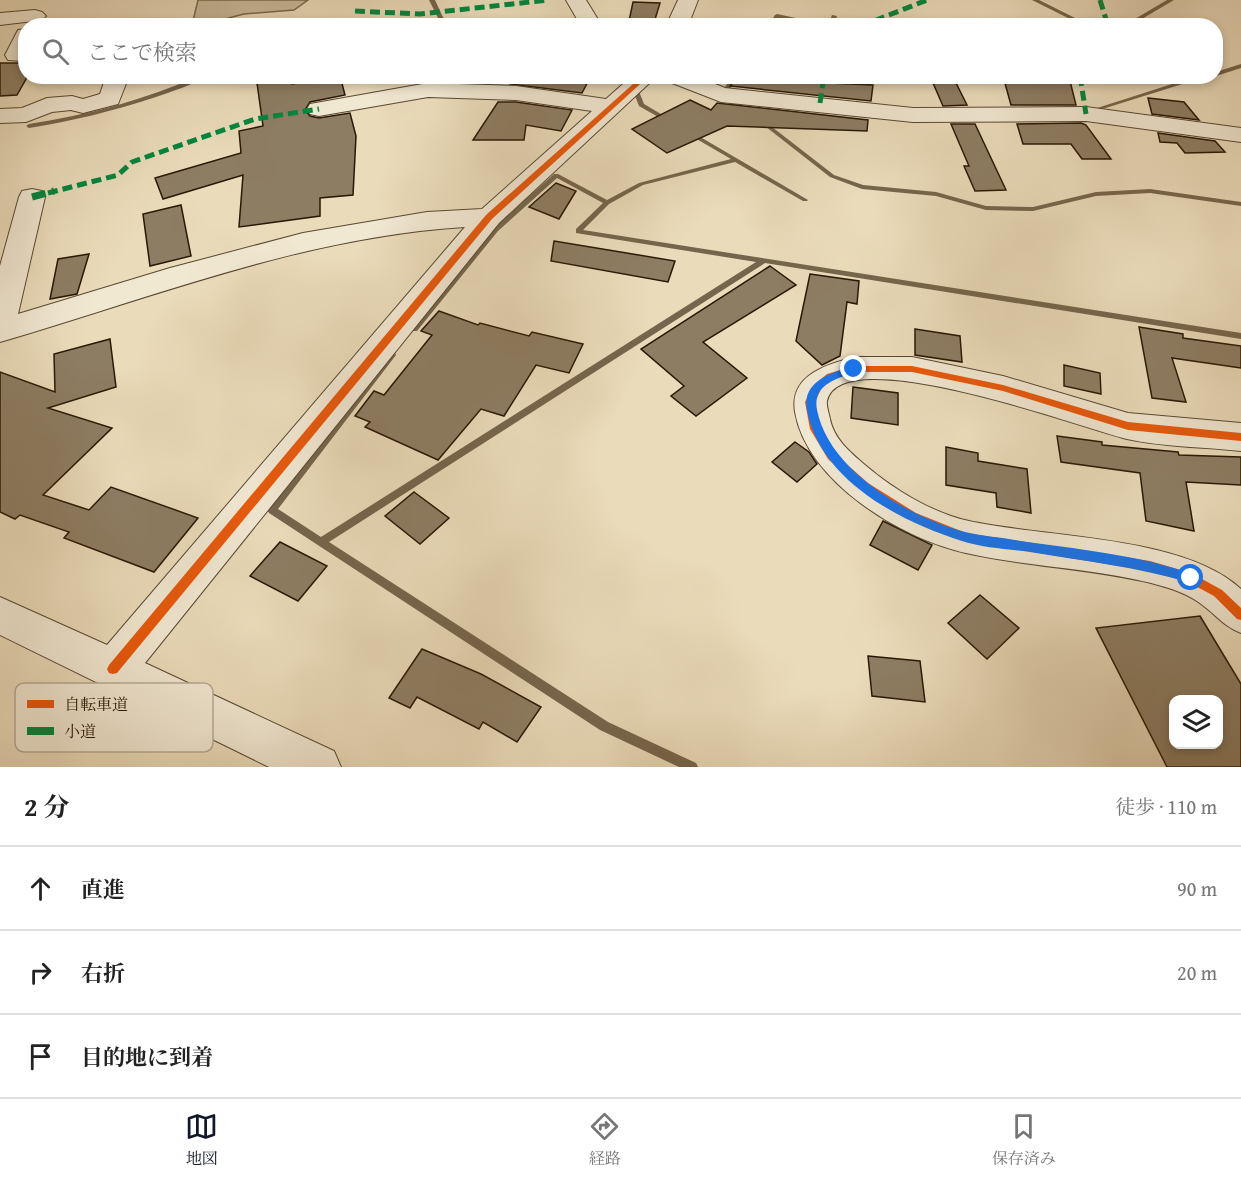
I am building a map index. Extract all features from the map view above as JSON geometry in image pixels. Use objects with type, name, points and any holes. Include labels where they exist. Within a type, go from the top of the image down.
[{"type":"street","points":[[576,0],[587,18]]},
{"type":"street","points":[[680,18],[688,0]]},
{"type":"street","points":[[0,19],[35,16],[34,18]]},
{"type":"street","points":[[0,116],[26,115],[47,105],[72,103],[83,106],[110,99],[115,84]]},
{"type":"street","points":[[113,669],[489,217],[637,84]]},
{"type":"street","points":[[694,84],[721,95],[913,115],[1086,114],[1241,135]]},
{"type":"street","points":[[319,109],[428,90],[516,93],[613,106]]},
{"type":"street","points":[[0,323],[32,197]]},
{"type":"street","points":[[0,331],[243,256],[317,238],[456,218],[489,217]]},
{"type":"street","points":[[1241,437],[1128,426],[1003,388],[912,369],[854,369],[830,376],[816,387],[810,402],[815,429],[831,456],[864,486],[912,516],[965,537],[1150,566],[1191,578],[1218,593],[1241,615]]},
{"type":"street","points":[[0,615],[142,683]]},
{"type":"street","points":[[213,717],[318,767]]},
{"type":"shaded area","points":[[198,0],[308,0],[294,10],[244,14],[229,18],[194,18]]},
{"type":"building","points":[[633,2],[660,3],[655,18],[630,18]]},
{"type":"building","points":[[0,63],[18,63],[18,84],[23,84],[17,95],[0,96]]},
{"type":"building","points":[[257,84],[342,84],[345,95],[310,102],[305,110],[310,116],[319,118],[350,113],[356,136],[353,195],[320,198],[320,216],[239,227],[243,175],[163,199],[155,178],[241,153],[239,131],[263,126]]},
{"type":"building","points":[[510,84],[587,84],[582,93]]},
{"type":"building","points":[[732,84],[873,85],[871,101],[730,86]]},
{"type":"building","points":[[933,84],[956,84],[967,105],[943,106]]},
{"type":"building","points":[[1005,84],[1071,84],[1076,105],[1011,105]]},
{"type":"building","points":[[1148,98],[1184,102],[1199,120],[1152,114]]},
{"type":"building","points":[[690,100],[711,110],[717,103],[868,120],[867,131],[727,126],[667,153],[632,129]]},
{"type":"building","points":[[498,102],[516,102],[572,110],[561,131],[526,125],[524,140],[473,140]]},
{"type":"building","points":[[1081,123],[1086,125],[1111,159],[1082,159],[1071,144],[1023,144],[1017,124]]},
{"type":"building","points":[[951,124],[975,124],[1006,190],[975,191],[964,166],[969,166]]},
{"type":"building","points":[[1158,133],[1215,141],[1225,152],[1185,153],[1177,143],[1160,142]]},
{"type":"building","points":[[556,183],[576,191],[559,219],[529,207]]},
{"type":"building","points":[[181,205],[191,256],[150,266],[143,214]]},
{"type":"building","points":[[554,241],[675,261],[668,282],[551,261]]},
{"type":"building","points":[[89,254],[77,294],[50,299],[58,259]]},
{"type":"building","points":[[770,266],[796,285],[703,342],[747,378],[696,416],[671,396],[684,386],[641,349]]},
{"type":"building","points":[[810,274],[859,281],[857,304],[847,302],[840,356],[822,365],[796,341]]},
{"type":"building","points":[[439,311],[478,325],[480,323],[529,336],[532,332],[583,344],[569,373],[536,365],[504,416],[481,409],[438,460],[365,427],[370,422],[355,416],[374,391],[384,395],[432,335],[421,331]]},
{"type":"building","points":[[1139,327],[1183,334],[1183,338],[1241,346],[1241,368],[1172,358],[1186,402],[1152,398]]},
{"type":"building","points":[[915,329],[960,336],[962,362],[915,355]]},
{"type":"building","points":[[110,339],[116,387],[48,408],[112,428],[43,495],[89,510],[111,487],[198,518],[154,572],[64,538],[69,532],[20,515],[15,519],[0,512],[0,372],[55,392],[54,354]]},
{"type":"building","points":[[1064,365],[1100,373],[1101,394],[1064,386]]},
{"type":"building","points":[[853,387],[898,393],[898,425],[851,418]]},
{"type":"building","points":[[1057,436],[1102,442],[1102,445],[1178,452],[1179,455],[1241,457],[1241,485],[1186,482],[1194,531],[1146,521],[1140,473],[1061,462]]},
{"type":"building","points":[[795,442],[809,452],[817,464],[797,482],[772,462]]},
{"type":"building","points":[[946,447],[978,453],[978,461],[1027,469],[1031,513],[997,507],[996,493],[946,485]]},
{"type":"building","points":[[414,492],[449,518],[420,544],[385,516]]},
{"type":"building","points":[[883,521],[932,545],[918,570],[870,545]]},
{"type":"building","points":[[280,542],[327,566],[298,601],[250,576]]},
{"type":"building","points":[[980,595],[1019,628],[987,659],[948,623]]},
{"type":"building","points":[[1200,616],[1241,684],[1241,767],[1167,767],[1096,628]]},
{"type":"building","points":[[422,649],[481,674],[541,707],[517,742],[483,722],[479,729],[417,697],[410,708],[389,698]]},
{"type":"building","points":[[868,656],[920,661],[925,702],[872,696]]},
{"type":"waterway","points":[[432,0],[441,18]]},
{"type":"waterway","points":[[1035,0],[1072,18]]},
{"type":"waterway","points":[[1139,18],[1171,0]]},
{"type":"waterway","points":[[776,18],[777,16],[786,18]]},
{"type":"waterway","points":[[1223,72],[1241,66]]},
{"type":"waterway","points":[[29,126],[118,107],[185,84]]},
{"type":"waterway","points":[[633,84],[641,105],[669,121]]},
{"type":"waterway","points":[[730,84],[728,87],[732,103],[745,110]]},
{"type":"waterway","points":[[1094,110],[1179,84]]},
{"type":"waterway","points":[[763,122],[832,176],[862,187],[936,194],[986,208],[1033,209],[1096,194],[1150,191],[1241,204]]},
{"type":"waterway","points":[[690,133],[805,200]]},
{"type":"waterway","points":[[607,203],[641,184],[736,160]]},
{"type":"waterway","points":[[414,329],[496,229],[556,175],[607,203]]},
{"type":"waterway","points":[[607,203],[578,231],[763,260]]},
{"type":"waterway","points":[[322,541],[763,260]]},
{"type":"waterway","points":[[763,260],[1241,336]]},
{"type":"waterway","points":[[392,355],[272,510],[604,726],[692,767]]},
{"type":"marked path","points":[[355,11],[420,14],[549,0]]},
{"type":"marked path","points":[[881,18],[927,0]]},
{"type":"marked path","points":[[1100,0],[1106,18]]},
{"type":"marked path","points":[[820,103],[823,84]]},
{"type":"marked path","points":[[1081,84],[1086,114]]},
{"type":"marked path","points":[[32,197],[118,175],[132,162],[255,119],[319,109]]},
{"type":"cycle path","points":[[113,669],[489,217],[637,84]]},
{"type":"cycle path","points":[[1241,437],[1128,426],[1003,388],[912,369],[854,369],[830,376],[817,387],[810,402],[815,429],[831,456],[864,486],[912,516],[965,537],[1150,566],[1191,578],[1218,593],[1241,615]]},
{"type":"route","points":[[854,369],[830,376],[816,387],[810,402],[815,429],[831,456],[864,486],[912,516],[965,537],[1150,566],[1191,578]]}]
